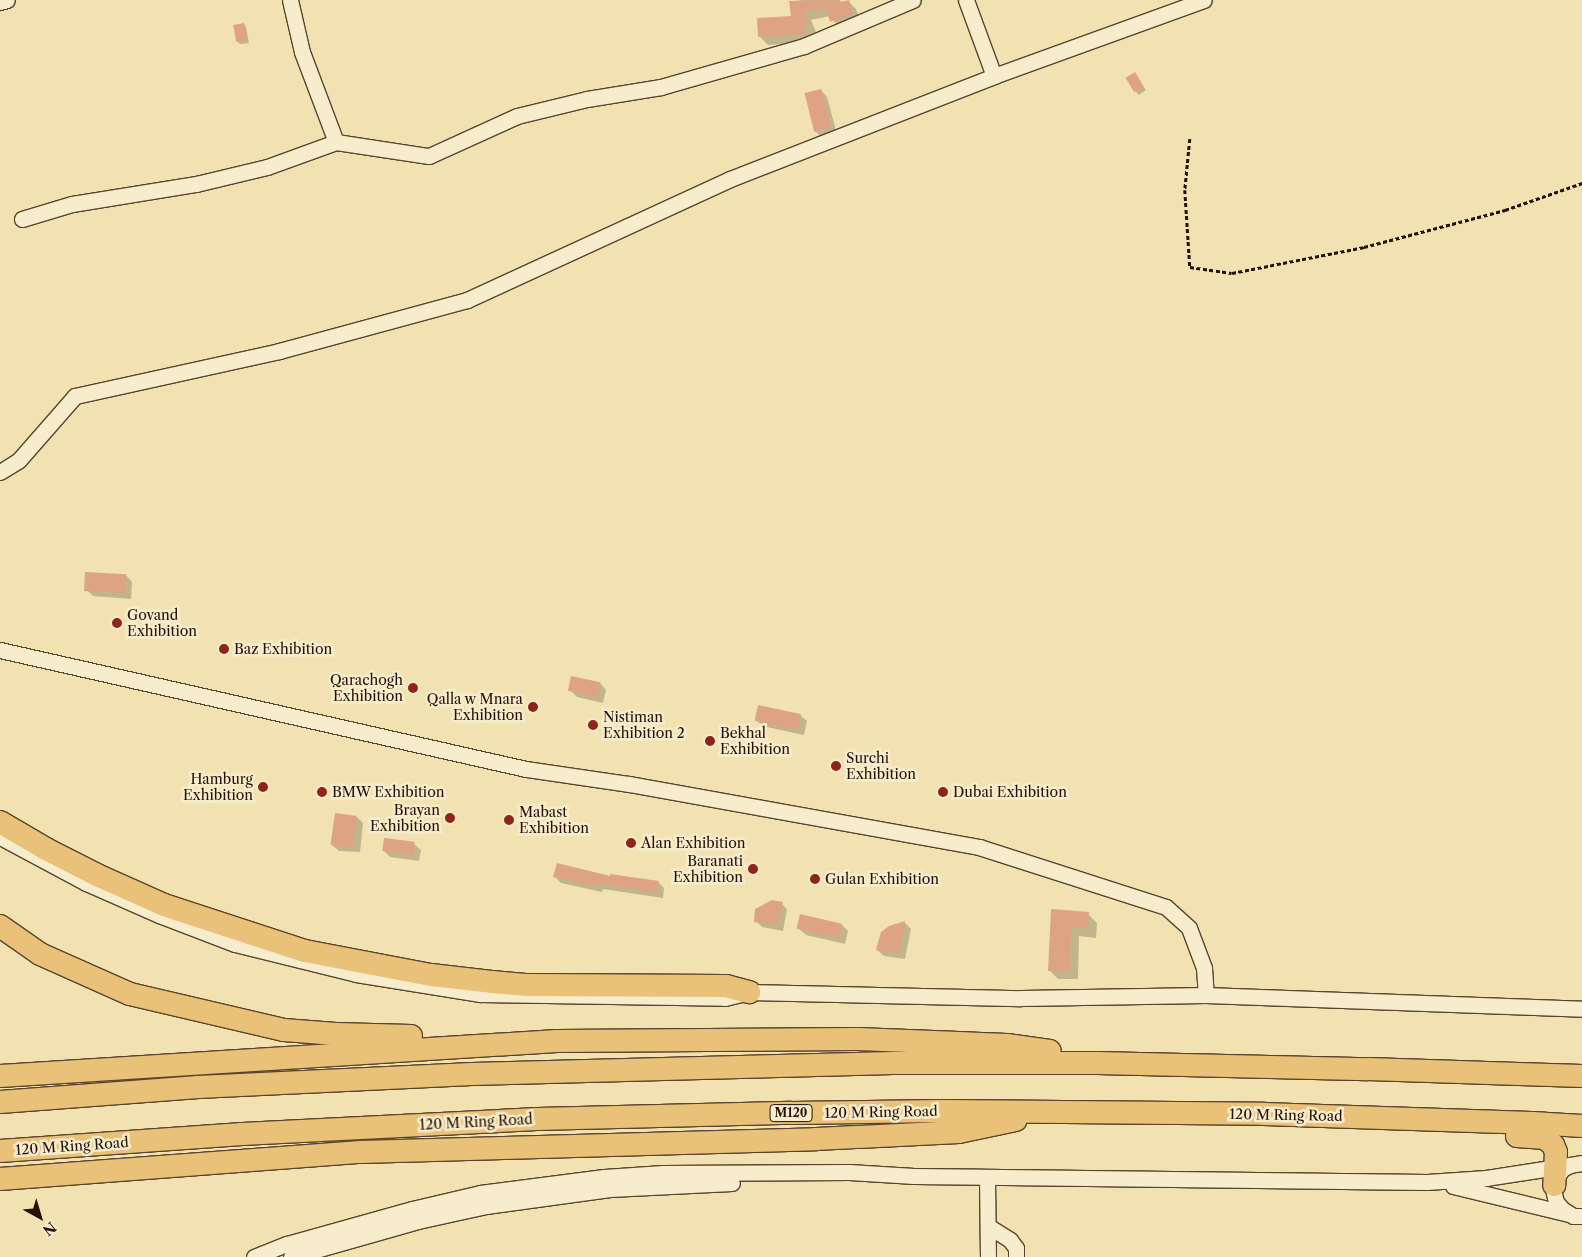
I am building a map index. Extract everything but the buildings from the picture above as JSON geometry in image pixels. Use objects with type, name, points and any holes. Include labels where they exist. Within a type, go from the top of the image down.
[{"type":"highway","points":[[0,822],[46,849],[97,875],[164,905],[305,951],[431,975],[492,982],[528,985],[726,986],[749,992]]},
{"type":"highway","points":[[0,926],[40,954],[130,994],[284,1030],[336,1034],[556,1042],[858,1039],[1007,1045],[1052,1052],[1097,1063]]},
{"type":"highway","points":[[0,1076],[556,1042]]},
{"type":"highway","points":[[0,1102],[198,1087],[482,1074],[883,1063],[1097,1063],[1581,1076]]},
{"type":"highway","points":[[0,1179],[361,1152],[806,1139],[959,1132],[989,1127],[1046,1112]]},
{"type":"highway","name":"120 M Ring Road","points":[[0,1151],[242,1134],[537,1119],[791,1113],[1046,1112],[1264,1114],[1582,1126]]},
{"type":"highway","points":[[1441,1120],[1494,1133],[1545,1138],[1554,1147],[1560,1168]]},
{"type":"street","points":[[0,2],[7,0]]},
{"type":"street","points":[[290,0],[302,52],[336,142]]},
{"type":"street","points":[[22,219],[72,204],[196,184],[267,167],[336,142],[429,156],[517,116],[587,99],[661,86],[804,46],[913,0]]},
{"type":"street","points":[[966,0],[994,76]]},
{"type":"street","points":[[0,472],[20,460],[75,396],[279,351],[467,300],[730,179],[994,76],[1204,0]]},
{"type":"street","points":[[0,650],[526,769],[629,784],[979,847],[1166,907],[1189,928],[1204,968],[1206,995]]},
{"type":"street","points":[[0,837],[86,883],[159,915],[235,944],[356,974],[480,994],[725,998],[749,992],[1021,998],[1206,995],[1582,1009]]},
{"type":"street","points":[[254,1257],[286,1244],[412,1209],[480,1193],[548,1183],[663,1173],[849,1172],[914,1176],[1427,1182],[1486,1178],[1560,1168],[1556,1202],[1576,1215]]},
{"type":"street","points":[[291,1257],[418,1221],[486,1206],[561,1194],[644,1187],[850,1181],[914,1176]]},
{"type":"street","points":[[988,1177],[988,1257]]},
{"type":"street","points":[[1427,1182],[1499,1195],[1576,1215]]},
{"type":"street","points":[[988,1226],[1010,1240],[1016,1248],[1016,1257]]},
{"type":"path","points":[[1190,139],[1186,190],[1190,267],[1232,273],[1364,247],[1505,210],[1582,183]]},
{"type":"place","name":"Govand Exhibition","points":[[117,623]]},
{"type":"place","name":"Baz Exhibition","points":[[224,649]]},
{"type":"place","name":"Qarachogh Exhibition","points":[[413,688]]},
{"type":"place","name":"Qalla w Mnara Exhibition","points":[[533,707]]},
{"type":"place","name":"Nistiman Exhibition 2","points":[[593,725]]},
{"type":"place","name":"Bekhal Exhibition","points":[[710,741]]},
{"type":"place","name":"Surchi Exhibition","points":[[836,766]]},
{"type":"place","name":"Hamburg Exhibition","points":[[263,787]]},
{"type":"place","name":"BMW Exhibition","points":[[322,792]]},
{"type":"place","name":"Dubai Exhibition","points":[[943,792]]},
{"type":"place","name":"Brayan Exhibition","points":[[450,818]]},
{"type":"place","name":"Mabast Exhibition","points":[[509,820]]},
{"type":"place","name":"Alan Exhibition","points":[[631,843]]},
{"type":"place","name":"Baranati Exhibition","points":[[753,869]]},
{"type":"place","name":"Gulan Exhibition","points":[[815,879]]}]
